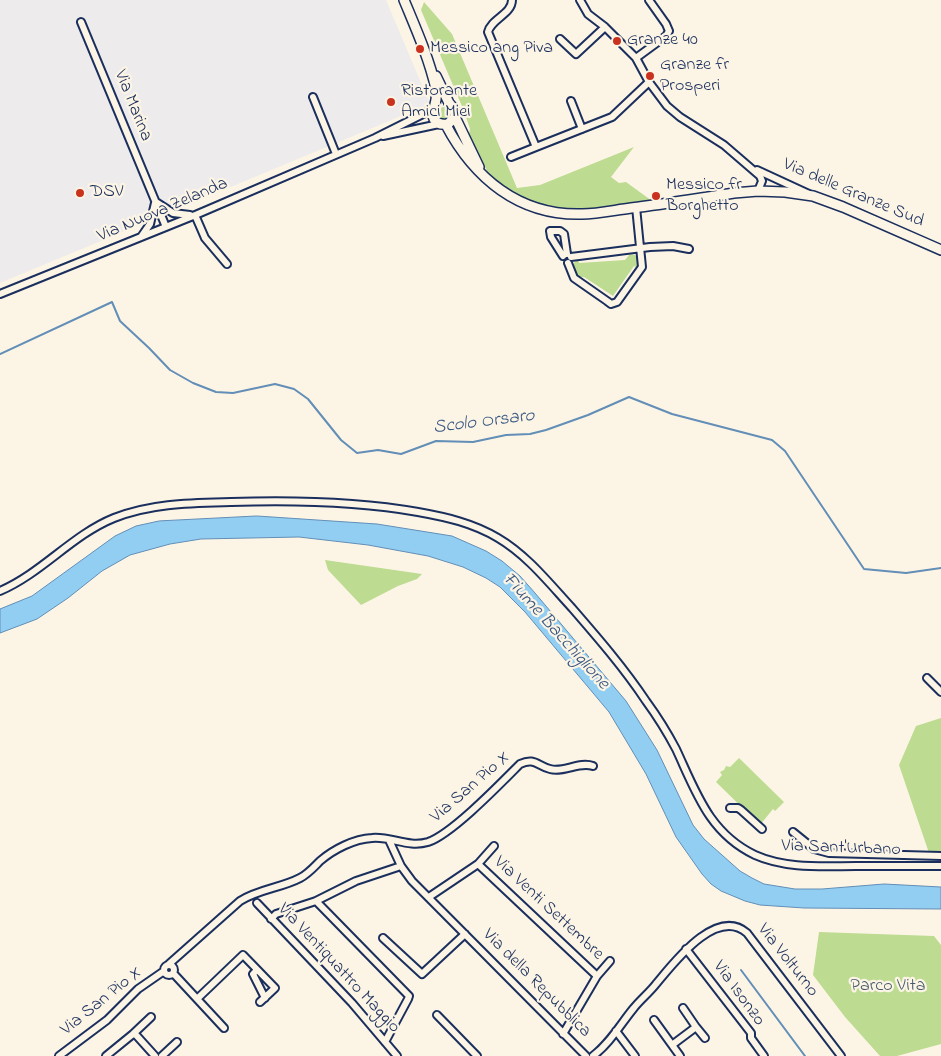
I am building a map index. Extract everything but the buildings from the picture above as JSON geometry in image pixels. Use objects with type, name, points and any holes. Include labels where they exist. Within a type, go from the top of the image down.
[{"type":"street","points":[[404,0],[430,64],[454,108],[455,117],[486,179]]},
{"type":"street","points":[[512,0],[511,7],[490,27],[488,32],[536,147]]},
{"type":"street","name":"Via delle Granze Sud","points":[[580,0],[588,14],[605,27],[636,58],[649,82],[667,106],[724,144],[752,167],[762,181],[758,191]]},
{"type":"street","points":[[636,58],[666,36],[669,31],[649,0]]},
{"type":"street","name":"Via Marina","points":[[81,22],[166,227]]},
{"type":"street","points":[[560,39],[576,54],[605,27]]},
{"type":"street","points":[[430,64],[438,96],[433,117],[442,124],[464,155],[486,179],[514,199],[531,206],[547,211],[583,214],[758,191],[786,192],[813,196]]},
{"type":"street","points":[[511,157],[612,117],[649,82]]},
{"type":"street","points":[[313,97],[336,154]]},
{"type":"street","points":[[571,101],[582,129]]},
{"type":"street","points":[[435,107],[441,102],[450,103]]},
{"type":"street","name":"Via Nuova Zelanda","points":[[0,294],[166,227],[375,138],[435,107]]},
{"type":"street","points":[[418,117],[418,120],[425,128]]},
{"type":"street","points":[[442,124],[453,121],[455,117]]},
{"type":"street","name":"Via Nuova Zelanda","points":[[375,138],[442,124]]},
{"type":"street","name":"Via delle Granze Sud","points":[[752,167],[813,196],[843,207],[941,250]]},
{"type":"street","points":[[141,237],[150,224],[155,201],[173,213],[194,215],[205,238],[227,264]]},
{"type":"street","points":[[636,207],[640,248],[642,266],[615,304],[606,301],[574,278],[567,257],[640,248],[673,246],[689,249]]},
{"type":"street","name":"Via Sant'Urbano","points":[[0,591],[28,576],[90,530],[138,509],[184,504],[289,500],[357,504],[452,518],[468,523],[499,538],[516,550],[545,578],[597,637],[646,700],[674,745],[701,804],[709,816],[719,828],[744,848],[774,862],[802,866],[941,866]]},
{"type":"street","points":[[927,678],[941,692]]},
{"type":"street","name":"Via San Pio X","points":[[59,1056],[107,1020],[138,989],[164,971],[165,967],[244,898],[303,877],[331,852],[342,847],[372,838],[414,845],[429,842],[453,826],[520,764],[527,760],[549,769],[563,770],[584,765],[592,766]]},
{"type":"street","name":"Via Sant'Urbano","points":[[730,808],[738,808],[762,829]]},
{"type":"street","name":"Via Sant'Urbano","points":[[793,832],[814,849],[829,853],[941,856]]},
{"type":"street","name":"Via della Repubblica","points":[[389,840],[400,866],[412,881],[586,1056]]},
{"type":"street","points":[[478,864],[494,846]]},
{"type":"street","name":"Via Venti Settembre","points":[[428,897],[478,864],[597,976]]},
{"type":"street","points":[[271,919],[276,914],[316,901],[356,881],[400,866]]},
{"type":"street","points":[[316,901],[409,996],[385,1042]]},
{"type":"street","name":"Via Ventiquattro Maggio","points":[[257,903],[352,1003],[397,1056]]},
{"type":"street","name":"Via Volturno","points":[[593,1056],[616,1031],[634,1006],[686,949],[699,939],[727,926],[738,928],[747,933],[842,1056]]},
{"type":"street","name":"Via della Repubblica","points":[[383,938],[422,974],[465,934]]},
{"type":"street","name":"Via Isonzo","points":[[686,949],[751,1033],[751,1038],[764,1056]]},
{"type":"street","points":[[197,999],[243,955],[275,988],[262,1000],[252,974],[257,970]]},
{"type":"street","name":"Via Venti Settembre","points":[[563,1034],[597,976],[610,961]]},
{"type":"street","name":"Via San Pio X","points":[[169,964],[174,967],[173,974]]},
{"type":"street","name":"Via San Pio X","points":[[164,971],[168,975],[173,974],[224,1028]]},
{"type":"street","points":[[683,1008],[705,1038]]},
{"type":"street","points":[[437,1015],[477,1056]]},
{"type":"street","points":[[106,1056],[151,1017]]},
{"type":"street","points":[[654,1020],[680,1056]]},
{"type":"street","points":[[672,1045],[696,1027]]},
{"type":"street","points":[[616,1031],[636,1056]]},
{"type":"street","points":[[133,1034],[156,1056]]},
{"type":"street","points":[[162,1056],[177,1042]]},
{"type":"shaded area","points":[[0,0],[386,0],[430,104],[0,283]]},
{"type":"green space","points":[[424,2],[452,34],[517,188],[540,185],[634,147],[611,177],[619,183],[626,182],[659,206],[583,216],[514,200],[489,175],[469,134],[470,129],[464,111],[421,10]]},
{"type":"green space","points":[[442,107],[446,107],[450,113],[446,119],[442,119],[438,115],[438,111]]},
{"type":"green space","points":[[630,254],[635,255],[638,260],[637,268],[634,266],[613,296],[584,277],[578,277],[573,268],[574,263],[578,259],[579,263],[625,260]]},
{"type":"green space","points":[[325,560],[422,574],[417,579],[398,586],[361,605],[328,570]]},
{"type":"green space","points":[[941,718],[941,854],[929,853],[899,765],[916,726]]},
{"type":"green space","points":[[739,758],[784,802],[775,811],[773,809],[760,825],[716,782],[722,775],[720,772],[726,766],[730,767]]},
{"type":"green space","name":"Parco Vita","points":[[819,932],[934,936],[941,945],[941,1044],[897,1056],[880,1056],[845,1017],[813,975]]},
{"type":"water","name":"Fiume Bacchiglione","points":[[257,516],[377,524],[452,536],[486,551],[520,576],[626,701],[657,750],[693,825],[704,839],[740,871],[764,884],[795,889],[822,889],[884,884],[941,887],[941,909],[804,908],[760,905],[721,891],[702,874],[676,837],[646,774],[609,712],[525,612],[500,587],[486,578],[463,567],[428,556],[368,545],[299,537],[201,539],[170,544],[130,555],[102,571],[68,598],[37,619],[0,633],[0,609],[32,596],[115,536],[136,526],[159,521]]},
{"type":"waterway","name":"Scolo Orsaro","points":[[0,354],[112,302],[120,321],[170,370],[193,383],[216,392],[233,393],[275,384],[294,389],[308,399],[341,440],[357,453],[378,450],[401,454],[436,441],[473,442],[506,435],[530,434],[588,415],[629,397],[672,414],[772,440],[785,451],[864,569],[906,573],[941,568]]},
{"type":"waterway","points":[[741,970],[805,1056]]},
{"type":"place","name":"Granze 40","points":[[617,41]]},
{"type":"place","name":"Messico ang Piva","points":[[420,49]]},
{"type":"place","name":"Granze fr Prosperi","points":[[650,76]]},
{"type":"place","name":"Ristorante Amici Miei","points":[[391,102]]},
{"type":"place","name":"DSV","points":[[80,193]]},
{"type":"place","name":"Messico fr Borghetto","points":[[656,196]]}]
